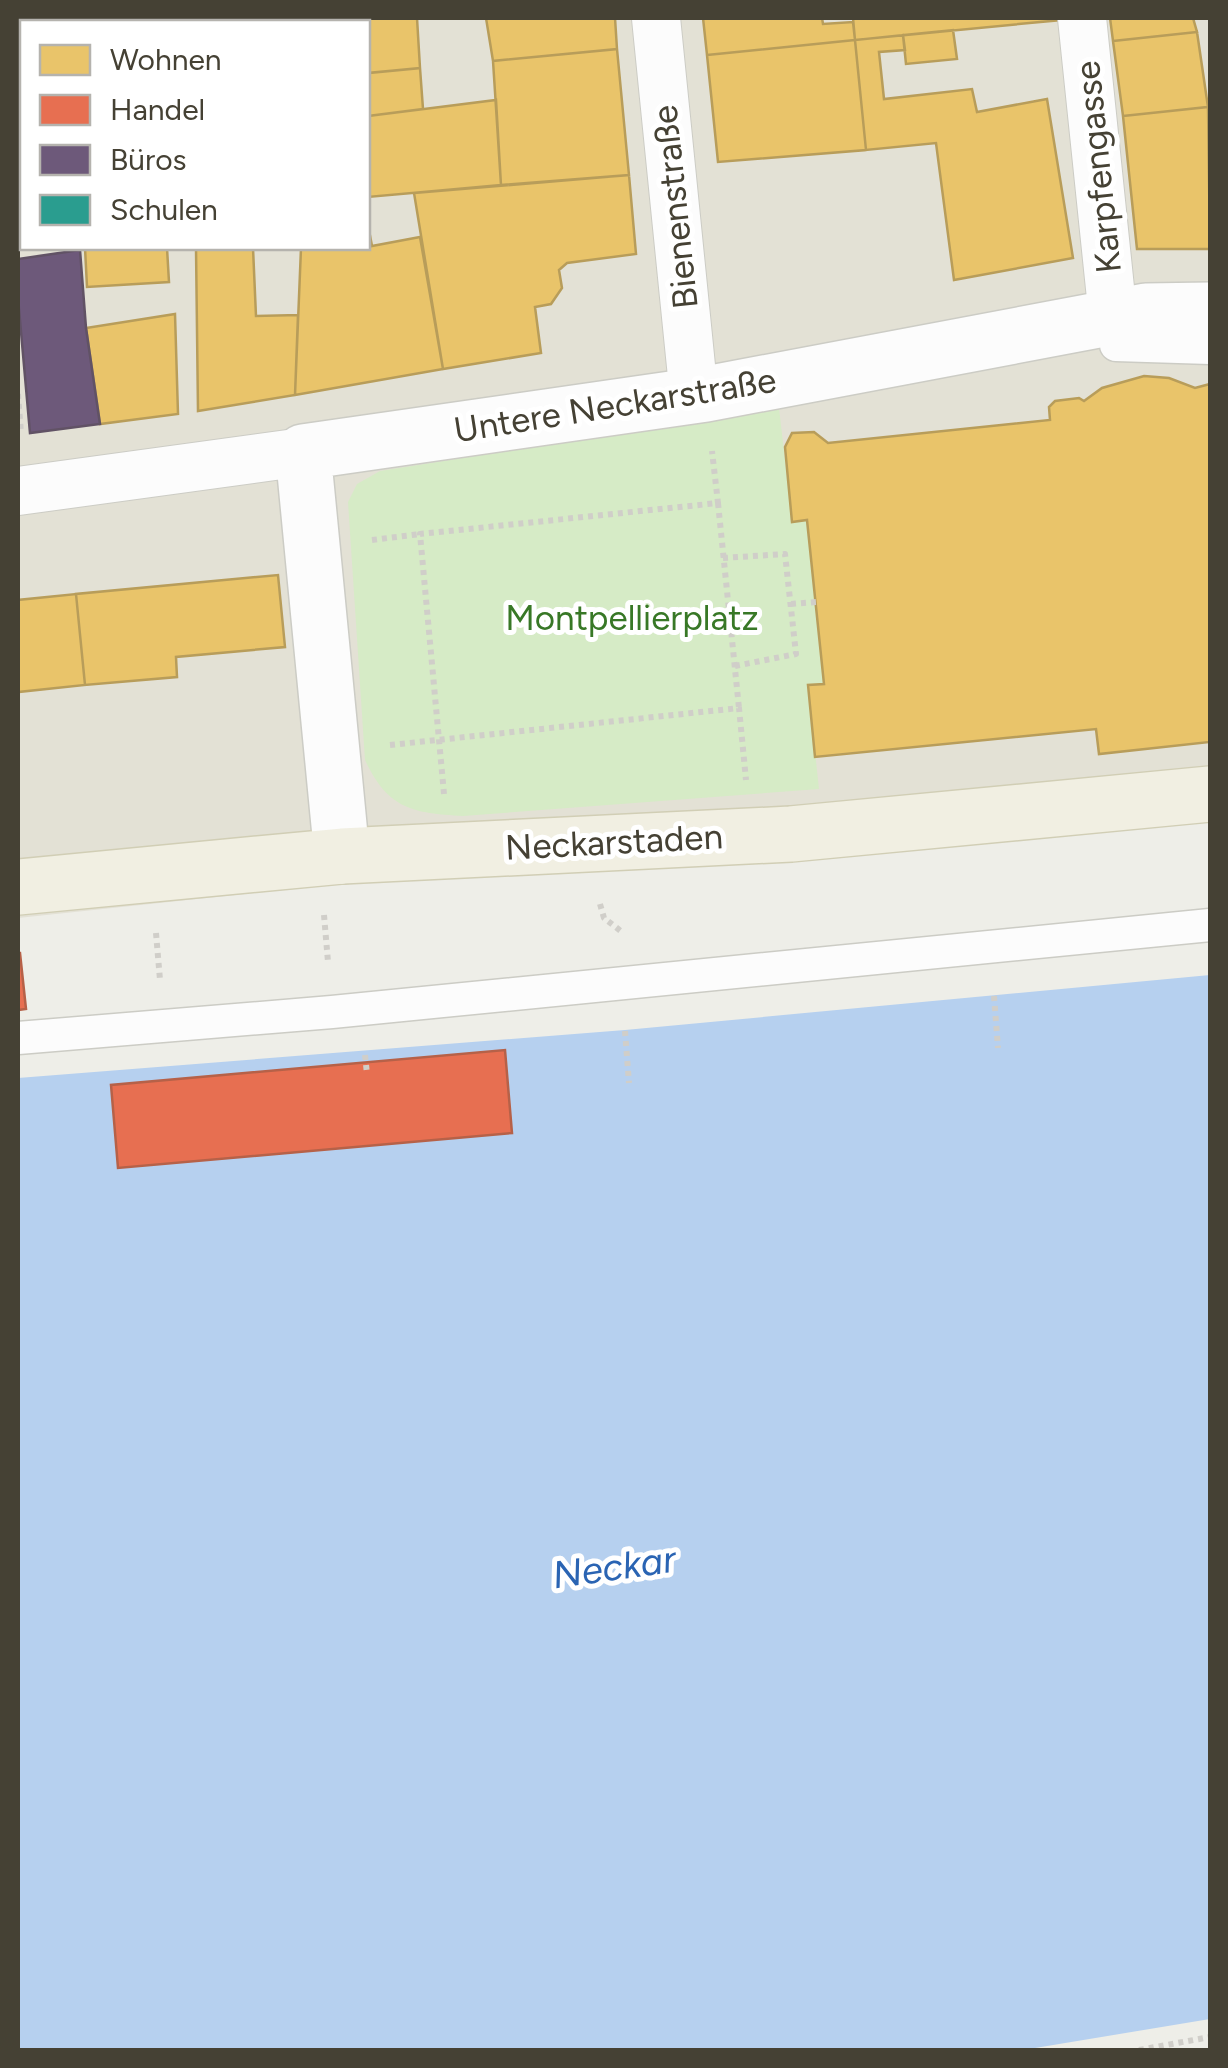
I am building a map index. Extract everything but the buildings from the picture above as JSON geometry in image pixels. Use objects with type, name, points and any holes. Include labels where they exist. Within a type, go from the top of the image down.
[{"type":"main road","name":"Neckarstaden","points":[[18,887],[342,856],[752,836],[1210,794]]},
{"type":"street","name":"Bienenstraße","points":[[656,18],[700,395]]},
{"type":"street","name":"Karpfengasse","points":[[1082,18],[1113,316]]},
{"type":"street","name":"Untere Neckarstraße","points":[[18,491],[700,395],[1113,316],[1210,310]]},
{"type":"street","points":[[303,452],[342,856]]},
{"type":"lane","points":[[1113,316],[1116,346],[1210,348]]},
{"type":"lane","points":[[18,1038],[332,1012],[1210,925]]},
{"type":"path","points":[[700,395],[718,503],[752,836]]},
{"type":"path","points":[[447,850],[442,740],[420,534],[718,503]]},
{"type":"path","points":[[724,558],[785,554],[791,604],[796,654],[735,666]]},
{"type":"path","points":[[791,604],[816,602]]},
{"type":"path","points":[[332,750],[740,708]]},
{"type":"path","points":[[600,907],[604,918],[635,942]]},
{"type":"path","points":[[326,930],[329,972]]},
{"type":"path","points":[[157,948],[161,987]]},
{"type":"path","points":[[994,996],[998,1048]]},
{"type":"path","points":[[625,1030],[629,1083]]},
{"type":"path","points":[[1139,2050],[1210,2036]]},
{"type":"shaded area","points":[[18,18],[1210,18],[1210,768],[782,821],[292,889],[18,918]]},
{"type":"green space","name":"Montpellierplatz","points":[[779,408],[792,521],[807,520],[824,684],[808,686],[819,789],[463,816],[416,810],[383,789],[365,760],[348,502],[357,484],[380,471]]},
{"type":"water","name":"Neckar","points":[[1210,975],[1210,2019],[1023,2050],[18,2050],[18,1078],[625,1030]]}]
